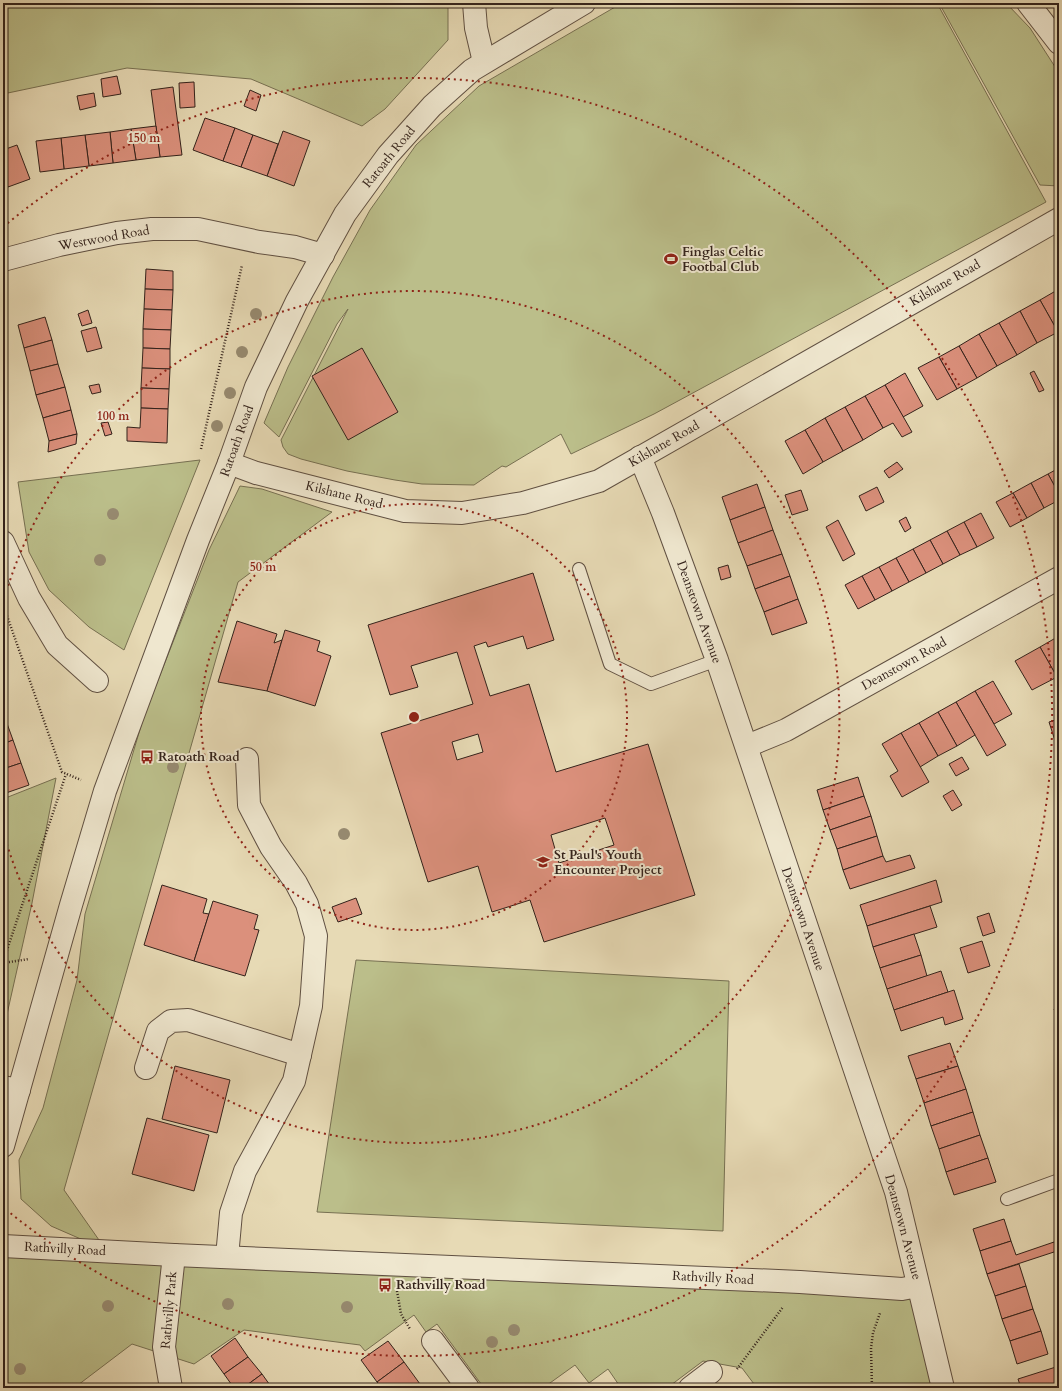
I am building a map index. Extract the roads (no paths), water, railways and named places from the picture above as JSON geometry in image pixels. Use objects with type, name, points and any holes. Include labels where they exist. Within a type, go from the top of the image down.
[{"type":"street","points":[[474,3],[476,28],[484,62]]},
{"type":"street","name":"Ratoath Road","points":[[3,1146],[11,1088],[71,905],[105,790],[198,540],[229,463],[256,387],[297,301],[345,214],[388,155],[432,106],[472,70],[584,3]]},
{"type":"street","points":[[1028,3],[1059,43]]},
{"type":"street","name":"Kilshane Road","points":[[229,463],[256,473],[405,511],[462,513],[522,503],[599,481],[1059,219]]},
{"type":"street","name":"Westwood Road","points":[[3,260],[59,245],[116,233],[152,229],[198,229],[295,247],[323,254]]},
{"type":"street","name":"Deanstown Avenue","points":[[640,457],[663,513],[717,660],[896,1192],[942,1388]]},
{"type":"street","points":[[3,542],[29,598],[57,645],[97,681]]},
{"type":"street","name":"Deanstown Road","points":[[746,746],[786,730],[1059,578]]},
{"type":"street","points":[[227,1257],[232,1213],[245,1171],[294,1081],[311,1006],[316,936],[307,904],[296,883],[271,847],[249,806],[247,759]]},
{"type":"street","points":[[146,1068],[158,1031],[171,1021],[176,1020],[188,1020],[300,1055]]},
{"type":"street","name":"Rathvilly Road","points":[[3,1246],[174,1255],[800,1282],[902,1289],[918,1286]]},
{"type":"street","name":"Rathvilly Park","points":[[171,1388],[164,1347],[174,1255]]},
{"type":"street","points":[[433,1341],[468,1388]]},
{"type":"street","points":[[690,1388],[711,1372]]},
{"type":"lane","points":[[579,569],[610,664],[651,684],[717,660]]},
{"type":"lane","points":[[1007,1199],[1059,1180]]},
{"type":"place","name":"Finglas Celtic Footbal Club","points":[[671,259]]},
{"type":"place","name":"Ratoath Road","points":[[147,757]]},
{"type":"place","name":"St Paul's Youth Encounter Project","points":[[543,862]]},
{"type":"place","name":"Rathvilly Road","points":[[385,1285]]}]
